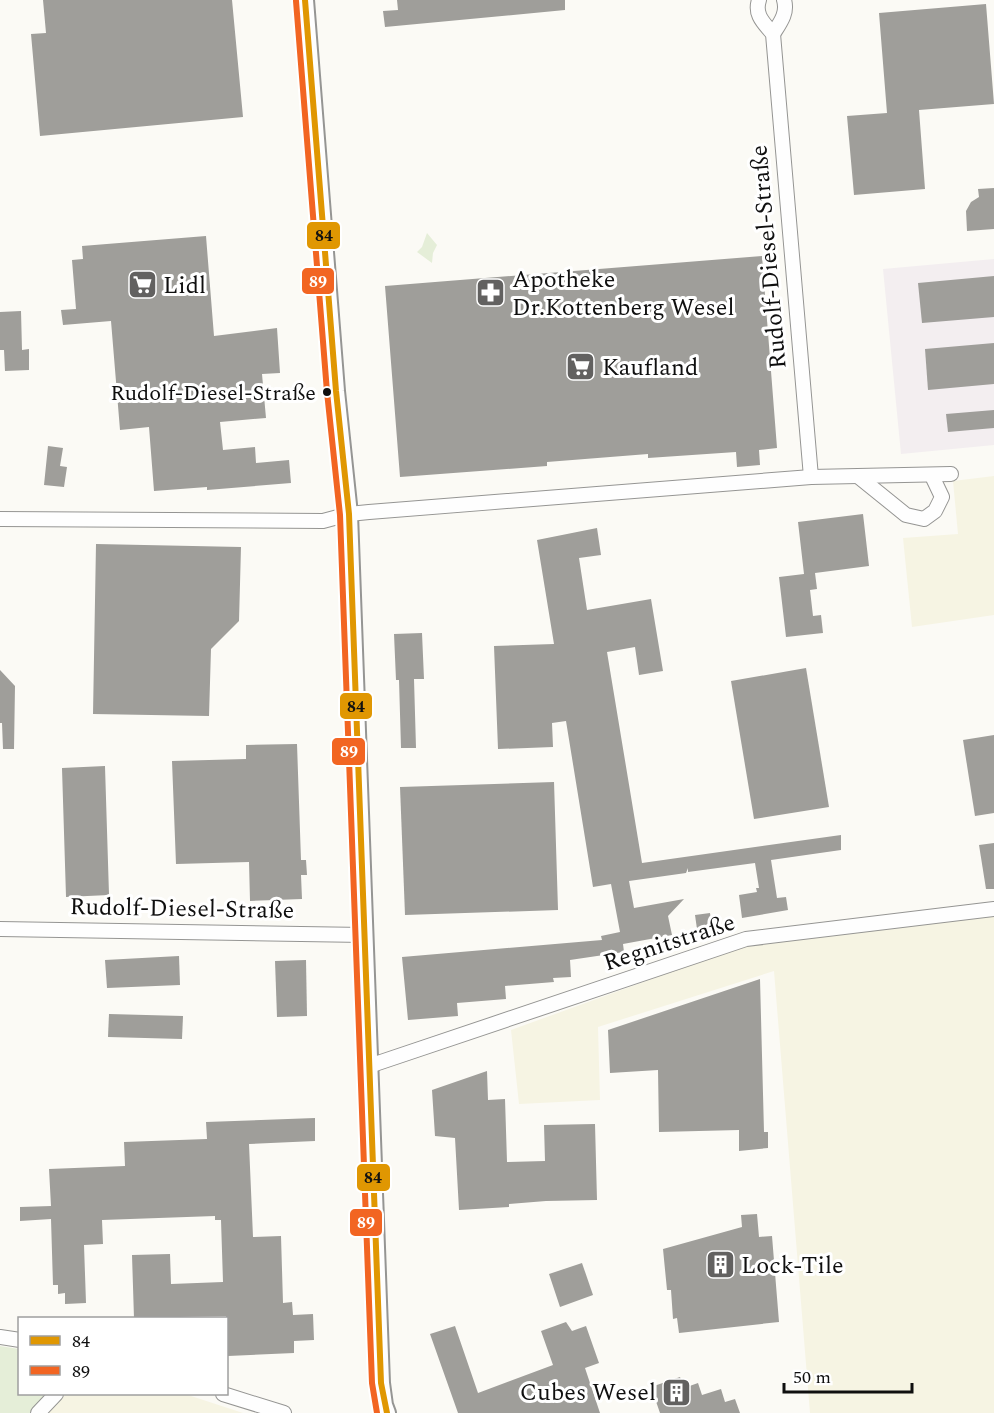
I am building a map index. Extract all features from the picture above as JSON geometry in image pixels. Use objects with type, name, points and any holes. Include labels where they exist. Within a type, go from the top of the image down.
[{"type":"street","points":[[305,0],[337,398],[349,514],[381,1383],[387,1413]]},
{"type":"street","name":"Rudolf-Diesel-Straße","points":[[759,0],[756,8],[759,16],[773,34],[811,477]]},
{"type":"street","points":[[773,34],[785,15],[784,0]]},
{"type":"street","points":[[0,519],[323,521],[349,514],[811,477],[951,474]]},
{"type":"street","points":[[859,477],[906,515],[924,519],[935,511],[942,497],[932,476]]},
{"type":"street","name":"Regnitstraße","points":[[369,1066],[746,939],[994,909]]},
{"type":"street","name":"Rudolf-Diesel-Straße","points":[[0,929],[364,935]]},
{"type":"street","points":[[0,1337],[18,1340]]},
{"type":"street","points":[[38,1413],[55,1395]]},
{"type":"street","points":[[226,1395],[285,1413]]},
{"type":"shaded area","points":[[994,259],[994,445],[901,454],[883,269]]},
{"type":"shaded area","points":[[994,476],[994,615],[912,627],[903,538],[958,534],[953,481]]},
{"type":"shaded area","points":[[994,916],[994,1413],[810,1413],[774,971],[598,1027],[600,1100],[519,1104],[511,1030],[751,943]]},
{"type":"shaded area","points":[[65,1395],[188,1395],[243,1413],[48,1413]]},
{"type":"green space","points":[[427,233],[437,245],[432,263],[417,252],[422,247]]},
{"type":"green space","points":[[0,1346],[18,1349],[18,1395],[47,1395],[30,1413],[0,1413]]},
{"type":"building","points":[[43,0],[232,0],[243,117],[40,136],[31,34],[46,33]]},
{"type":"building","points":[[397,0],[565,0],[565,10],[385,27],[383,11],[398,10]]},
{"type":"building","points":[[986,4],[994,104],[919,110],[925,189],[854,195],[847,116],[887,113],[879,13]]},
{"type":"building","points":[[994,188],[994,229],[967,231],[966,211],[971,202],[979,197],[978,189]]},
{"type":"building","points":[[206,236],[214,336],[277,328],[280,373],[262,374],[266,418],[220,422],[223,450],[255,447],[256,463],[289,460],[291,483],[207,490],[207,487],[154,491],[149,427],[120,430],[111,321],[63,325],[61,310],[76,309],[72,260],[83,259],[82,246]]},
{"type":"building","name":"Kaufland","points":[[762,256],[777,448],[759,450],[760,465],[737,467],[736,452],[648,458],[648,454],[547,462],[547,466],[400,477],[385,286]]},
{"type":"building","points":[[994,276],[994,317],[922,323],[918,283]]},
{"type":"building","points":[[21,311],[22,350],[29,349],[29,370],[5,371],[4,350],[0,350],[0,312]]},
{"type":"building","points":[[994,343],[994,384],[928,390],[925,349]]},
{"type":"building","points":[[994,410],[994,428],[948,432],[946,414]]},
{"type":"building","points":[[48,446],[63,448],[60,466],[67,467],[64,487],[44,485]]},
{"type":"building","points":[[863,514],[869,566],[815,573],[817,589],[810,590],[813,616],[821,615],[823,633],[786,637],[779,577],[804,574],[798,522]]},
{"type":"building","points":[[597,528],[601,555],[579,558],[587,610],[651,599],[663,671],[639,675],[635,647],[607,652],[642,863],[841,835],[841,850],[771,860],[777,898],[786,897],[788,910],[742,918],[739,895],[757,892],[756,888],[759,888],[755,863],[688,872],[688,868],[686,873],[629,881],[634,908],[684,899],[668,916],[672,935],[623,944],[624,952],[570,960],[571,977],[553,978],[554,982],[505,986],[506,999],[457,1003],[458,1016],[408,1020],[402,957],[602,940],[601,936],[620,932],[611,884],[593,887],[566,721],[552,723],[553,747],[498,749],[494,646],[554,644],[537,540]]},
{"type":"building","points":[[96,544],[241,547],[239,621],[211,649],[209,716],[93,714]]},
{"type":"building","points":[[422,633],[424,679],[414,679],[416,748],[401,748],[399,680],[396,680],[394,634]]},
{"type":"building","points":[[806,668],[829,807],[754,819],[731,681]]},
{"type":"building","points":[[0,670],[15,686],[14,749],[3,749],[2,723],[0,723]]},
{"type":"building","points":[[994,735],[994,813],[975,816],[963,740]]},
{"type":"building","points":[[297,744],[301,860],[306,860],[307,875],[301,875],[302,899],[250,901],[249,862],[176,864],[172,761],[246,759],[246,745]]},
{"type":"building","points":[[105,766],[109,895],[66,897],[62,768]]},
{"type":"building","points":[[554,782],[558,910],[405,915],[400,787]]},
{"type":"building","points":[[994,843],[994,889],[986,889],[979,845]]},
{"type":"building","points":[[710,913],[712,927],[697,929],[695,915]]},
{"type":"building","points":[[179,956],[180,985],[107,988],[105,960]]},
{"type":"building","points":[[306,960],[307,1016],[277,1017],[275,961]]},
{"type":"building","points":[[760,979],[764,1132],[768,1132],[768,1148],[739,1151],[739,1130],[659,1132],[658,1070],[610,1073],[608,1030]]},
{"type":"building","points":[[109,1014],[183,1016],[182,1039],[108,1037]]},
{"type":"building","points":[[487,1071],[488,1100],[505,1099],[507,1162],[545,1161],[544,1125],[595,1124],[597,1200],[546,1201],[509,1204],[509,1207],[459,1210],[455,1138],[435,1136],[432,1090]]},
{"type":"building","points":[[315,1118],[315,1141],[249,1144],[253,1237],[281,1236],[283,1303],[292,1302],[293,1315],[313,1314],[314,1340],[294,1341],[294,1353],[228,1356],[228,1317],[226,1316],[134,1317],[132,1255],[170,1254],[171,1284],[223,1282],[221,1220],[215,1220],[215,1216],[102,1220],[103,1244],[84,1245],[86,1303],[65,1304],[65,1293],[58,1294],[58,1285],[53,1285],[51,1219],[20,1221],[20,1207],[51,1206],[49,1169],[125,1166],[124,1142],[207,1139],[206,1122]]},
{"type":"building","points":[[757,1214],[759,1237],[772,1236],[779,1322],[679,1333],[677,1318],[673,1319],[671,1290],[667,1290],[663,1249],[742,1227],[741,1215]]},
{"type":"building","points":[[582,1263],[593,1295],[560,1307],[549,1274]]},
{"type":"building","points":[[566,1322],[572,1331],[586,1326],[599,1363],[585,1368],[600,1413],[458,1413],[430,1334],[455,1326],[478,1393],[553,1365],[541,1331]]},
{"type":"building","name":"Cubes Wesel","points":[[680,1377],[684,1388],[698,1383],[702,1395],[721,1389],[725,1402],[735,1399],[740,1413],[660,1413],[651,1387]]},
{"type":"transit line","name":"84","points":[[305,0],[336,391],[349,514],[381,1383],[387,1413]]},
{"type":"transit line","name":"89","points":[[296,1],[327,392],[340,515],[372,1383],[377,1413]]},
{"type":"place","name":"Lidl","points":[[142,285]]},
{"type":"place","name":"Apotheke Dr.Kottenberg Wesel","points":[[491,293]]},
{"type":"place","name":"Kaufland","points":[[581,367]]},
{"type":"place","name":"Rudolf-Diesel-Straße","points":[[327,392]]},
{"type":"place","name":"Lock-Tile","points":[[720,1265]]},
{"type":"place","name":"Cubes Wesel","points":[[677,1392]]}]
